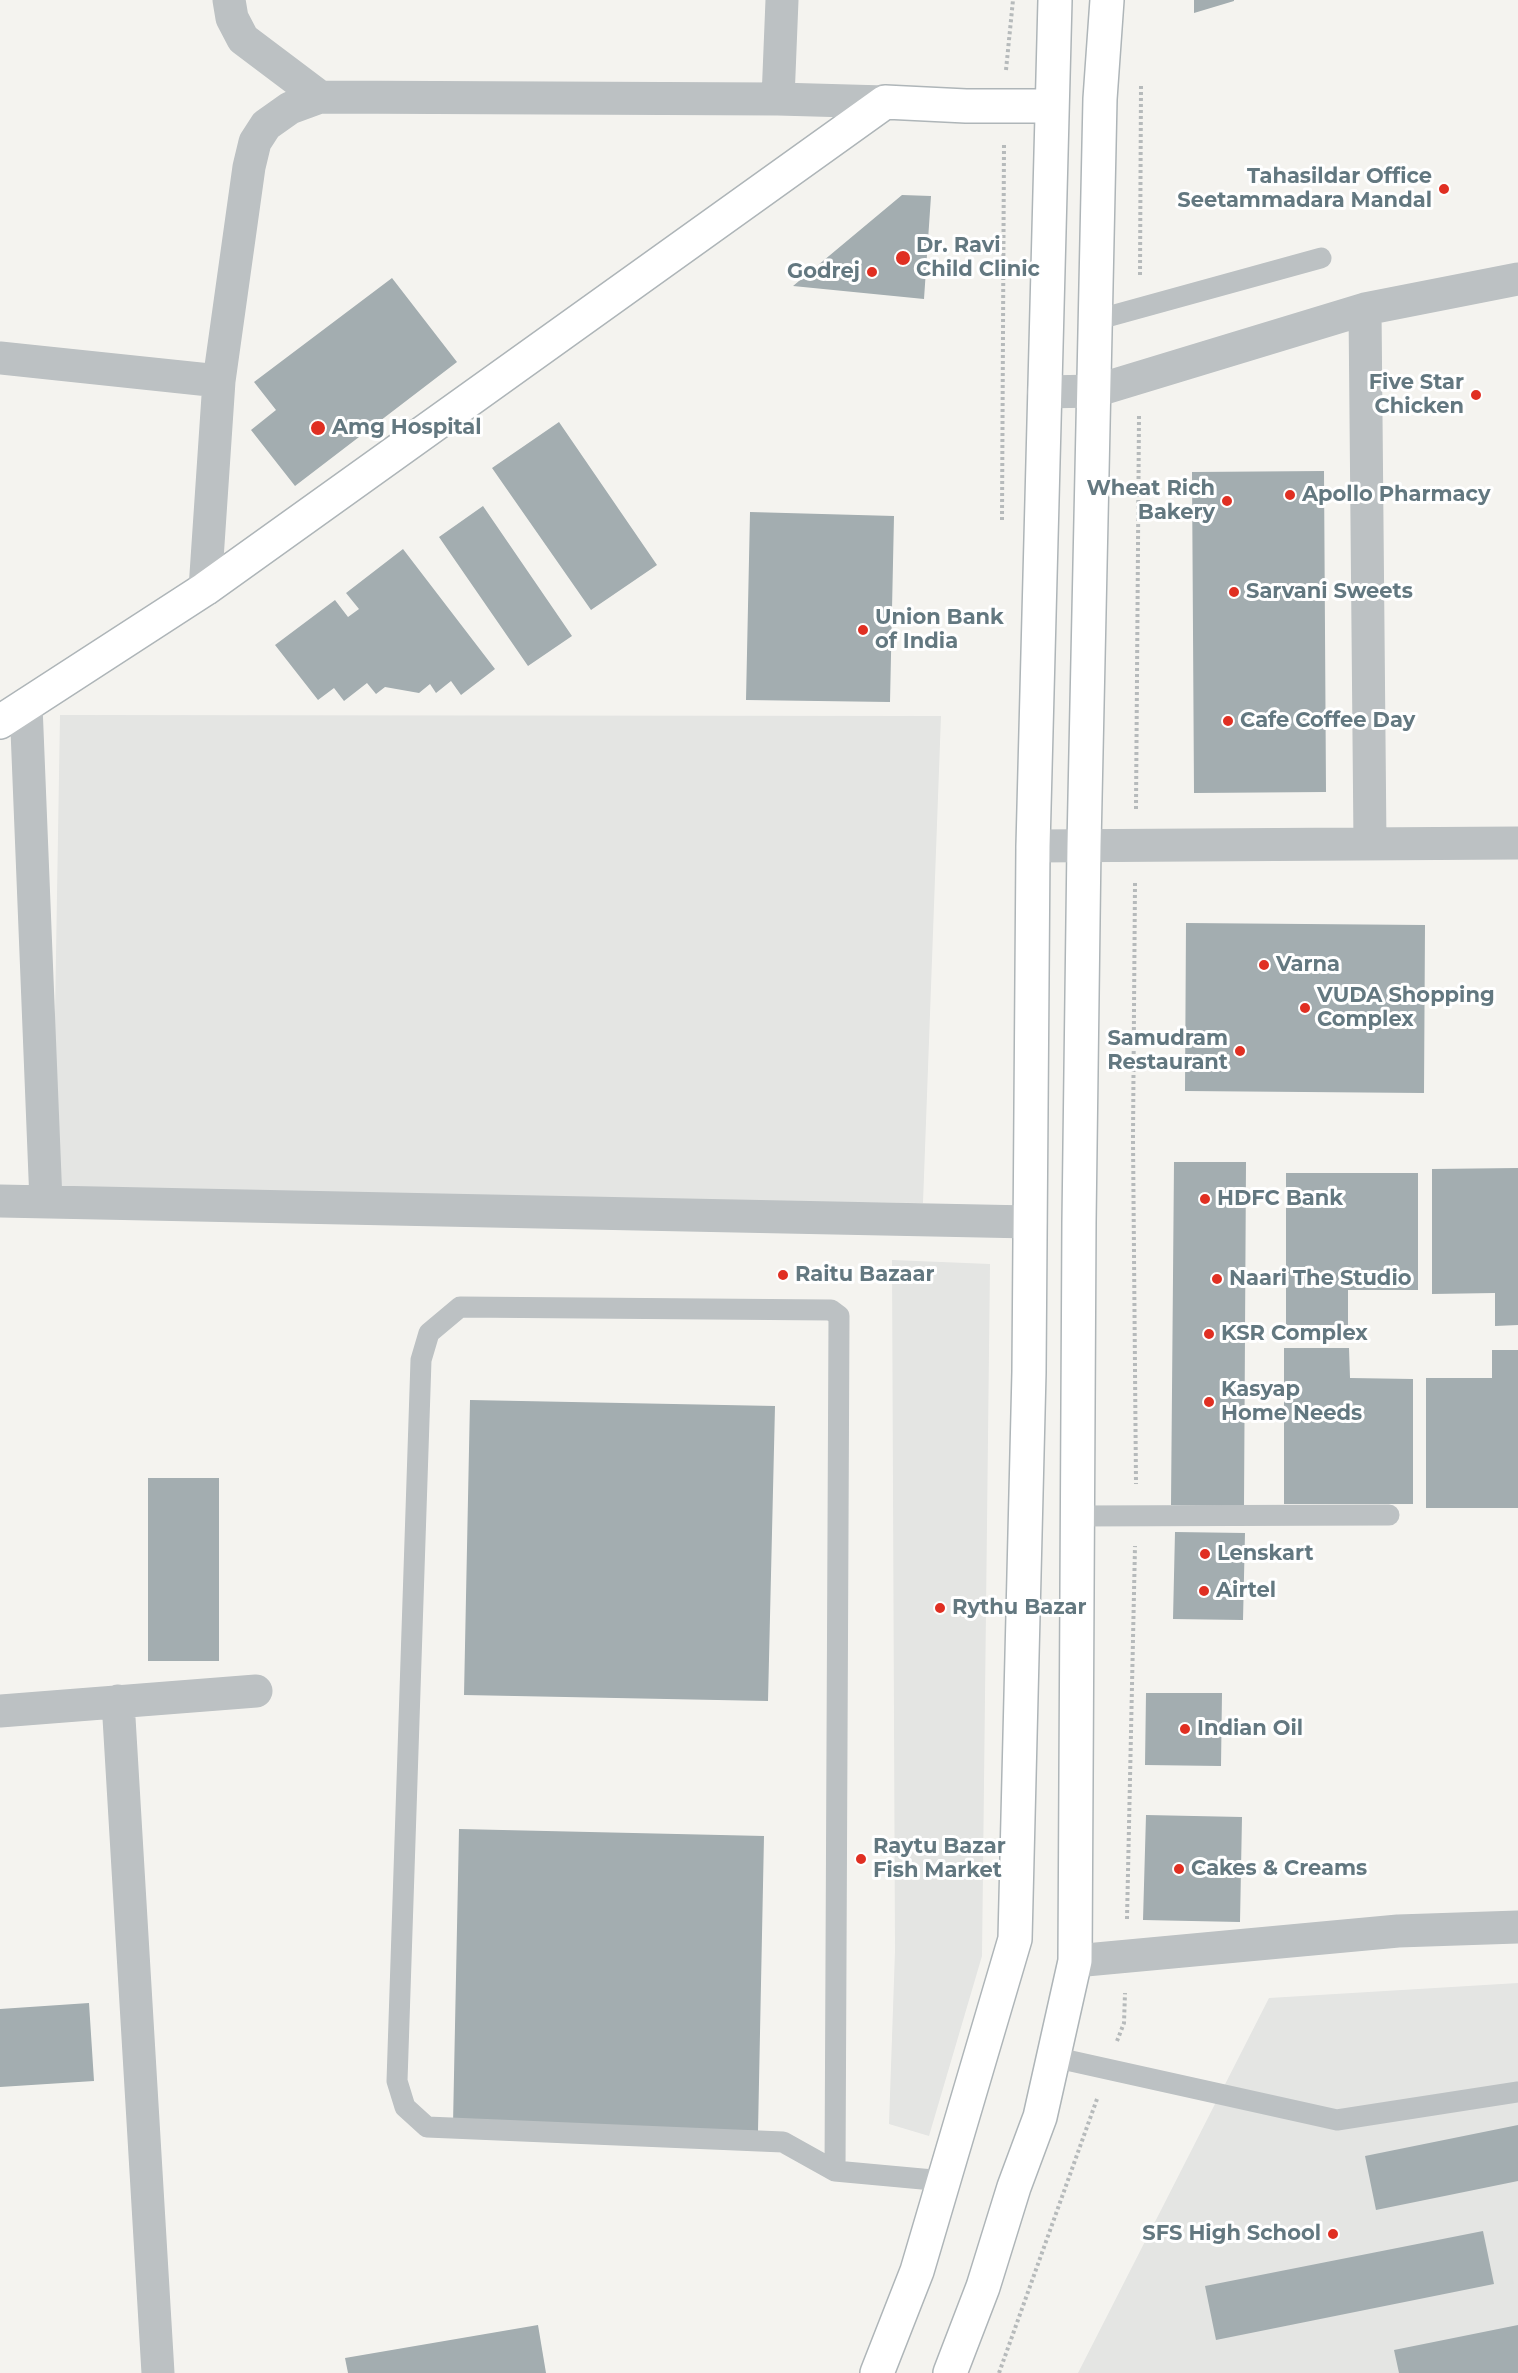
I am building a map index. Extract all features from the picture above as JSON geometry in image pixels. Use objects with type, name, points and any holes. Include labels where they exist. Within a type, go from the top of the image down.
[{"type":"main road","points":[[877,2373],[917,2271],[1015,1939],[1029,1372],[1033,846],[1055,0]]},
{"type":"main road","points":[[950,2373],[983,2287],[1014,2187],[1040,2117],[1074,1961],[1084,845],[1100,99],[1107,0]]},
{"type":"main road","points":[[13,713],[205,589],[885,102],[966,106],[1051,106]]},
{"type":"street","points":[[230,0],[232,18],[243,39],[320,97]]},
{"type":"street","points":[[778,99],[782,0]]},
{"type":"street","points":[[205,589],[219,381],[249,167],[255,142],[266,125],[290,108],[320,97],[778,99],[885,102]]},
{"type":"street","points":[[1044,392],[1095,391],[1365,309],[1518,279]]},
{"type":"street","points":[[1365,309],[1370,843]]},
{"type":"street","points":[[0,358],[219,381]]},
{"type":"street","points":[[13,713],[46,1202]]},
{"type":"street","points":[[1033,846],[1518,843]]},
{"type":"street","points":[[0,1201],[1030,1222]]},
{"type":"street","points":[[0,1711],[256,1691]]},
{"type":"street","points":[[118,1701],[159,2373]]},
{"type":"street","points":[[1074,1961],[1398,1931],[1518,1927]]},
{"type":"lane","points":[[1096,320],[1321,258]]},
{"type":"lane","points":[[835,2171],[839,1316],[831,1310],[460,1307],[429,1333],[421,1360],[397,2081],[405,2107],[427,2127],[783,2142],[835,2171],[944,2181]]},
{"type":"lane","points":[[1077,1516],[1389,1515]]},
{"type":"lane","points":[[1053,2057],[1337,2120],[1518,2092]]},
{"type":"path","points":[[1140,308],[1141,79]]},
{"type":"path","points":[[999,2373],[1124,2023],[1136,1516],[1133,1138],[1140,377]]},
{"type":"shaded area","points":[[60,715],[941,716],[923,1203],[52,1195]]},
{"type":"shaded area","name":"Rythu Bazar","points":[[892,1260],[990,1264],[982,1956],[929,2136],[889,2124],[895,1951]]},
{"type":"shaded area","name":"SFS High School","points":[[1518,1983],[1518,2373],[1078,2373],[1269,1998]]},
{"type":"building","points":[[1194,0],[1234,0],[1234,1],[1194,13]]},
{"type":"building","points":[[902,195],[931,196],[924,299],[793,286]]},
{"type":"building","points":[[392,278],[457,362],[295,486],[251,430],[276,410],[254,382]]},
{"type":"building","points":[[559,422],[657,565],[591,610],[492,468]]},
{"type":"building","points":[[1324,471],[1326,792],[1194,793],[1192,472]]},
{"type":"building","points":[[483,506],[572,636],[528,666],[439,537]]},
{"type":"building","points":[[750,512],[894,516],[890,702],[746,700]]},
{"type":"building","points":[[403,549],[495,669],[461,695],[451,681],[436,693],[430,684],[419,693],[385,687],[376,694],[367,683],[344,701],[334,688],[318,700],[275,645],[335,600],[348,617],[359,609],[346,593]]},
{"type":"building","name":"VUDA Shopping Complex","points":[[1186,923],[1425,925],[1424,1093],[1185,1091]]},
{"type":"building","name":"KSR Complex","points":[[1174,1162],[1246,1162],[1244,1506],[1171,1505]]},
{"type":"building","points":[[1518,1168],[1518,1325],[1495,1326],[1495,1293],[1432,1294],[1432,1169]]},
{"type":"building","points":[[1286,1173],[1418,1173],[1418,1290],[1348,1290],[1348,1325],[1286,1325]]},
{"type":"building","points":[[1284,1348],[1349,1348],[1350,1378],[1413,1379],[1413,1504],[1284,1504]]},
{"type":"building","points":[[1492,1350],[1518,1350],[1518,1508],[1426,1508],[1426,1378],[1492,1378]]},
{"type":"building","points":[[470,1400],[775,1406],[768,1701],[464,1695]]},
{"type":"building","points":[[148,1478],[219,1478],[219,1661],[148,1661]]},
{"type":"building","points":[[1175,1532],[1245,1533],[1243,1620],[1173,1619]]},
{"type":"building","points":[[1146,1693],[1222,1693],[1221,1766],[1145,1765]]},
{"type":"building","points":[[1146,1815],[1242,1817],[1240,1922],[1143,1920]]},
{"type":"building","points":[[459,1829],[764,1836],[758,2131],[453,2124]]},
{"type":"building","points":[[89,2003],[94,2081],[0,2087],[0,2009]]},
{"type":"building","points":[[1518,2125],[1518,2181],[1376,2210],[1365,2156]]},
{"type":"building","points":[[1483,2231],[1494,2284],[1216,2340],[1205,2286]]},
{"type":"building","points":[[538,2325],[546,2373],[348,2373],[345,2358]]},
{"type":"building","points":[[1518,2325],[1518,2373],[1399,2373],[1394,2350]]},
{"type":"place","name":"Tahasildar Office Seetammadara Mandal","points":[[1444,189]]},
{"type":"place","name":"Dr. Ravi Child Clinic","points":[[903,258]]},
{"type":"place","name":"Godrej","points":[[872,272]]},
{"type":"place","name":"Five Star Chicken","points":[[1476,395]]},
{"type":"place","name":"Amg Hospital","points":[[318,428]]},
{"type":"place","name":"Apollo Pharmacy","points":[[1290,495]]},
{"type":"place","name":"Wheat Rich Bakery","points":[[1227,501]]},
{"type":"place","name":"Sarvani Sweets","points":[[1234,592]]},
{"type":"place","name":"Union Bank of India","points":[[863,630]]},
{"type":"place","name":"Cafe Coffee Day","points":[[1228,721]]},
{"type":"place","name":"Varna","points":[[1264,965]]},
{"type":"place","name":"VUDA Shopping Complex","points":[[1305,1008]]},
{"type":"place","name":"Samudram Restaurant","points":[[1240,1051]]},
{"type":"place","name":"HDFC Bank","points":[[1205,1199]]},
{"type":"place","name":"Raitu Bazaar","points":[[783,1275]]},
{"type":"place","name":"Naari The Studio","points":[[1217,1279]]},
{"type":"place","name":"KSR Complex","points":[[1209,1334]]},
{"type":"place","name":"Kasyap Home Needs","points":[[1209,1402]]},
{"type":"place","name":"Lenskart","points":[[1205,1554]]},
{"type":"place","name":"Airtel","points":[[1204,1591]]},
{"type":"place","name":"Rythu Bazar","points":[[940,1608]]},
{"type":"place","name":"Indian Oil","points":[[1185,1729]]},
{"type":"place","name":"Raytu Bazar Fish Market","points":[[861,1859]]},
{"type":"place","name":"Cakes & Creams","points":[[1179,1869]]},
{"type":"place","name":"SFS High School","points":[[1333,2234]]}]
